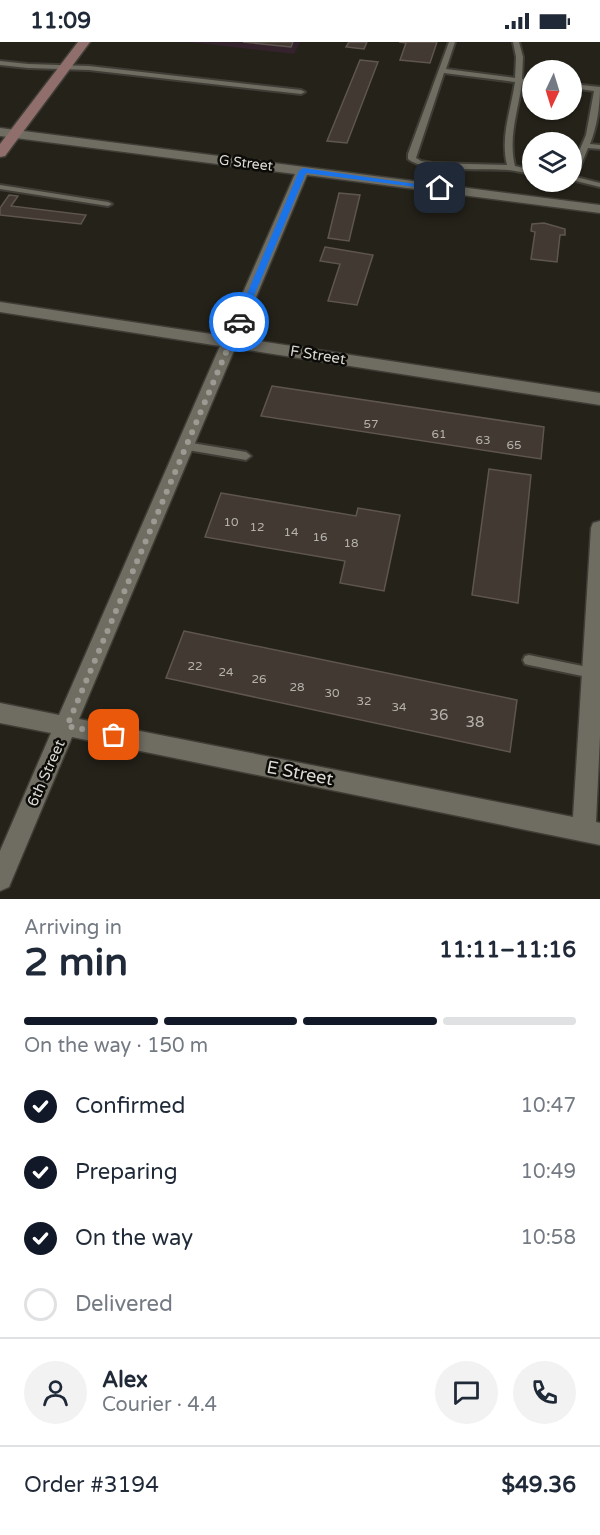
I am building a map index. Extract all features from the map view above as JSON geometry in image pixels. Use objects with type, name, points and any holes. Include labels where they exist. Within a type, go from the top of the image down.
[{"type":"main road","points":[[0,153],[84,42]]},
{"type":"street","name":"G Street","points":[[0,132],[600,209]]},
{"type":"street","name":"6th Street","points":[[0,879],[303,171]]},
{"type":"street","name":"F Street","points":[[0,307],[600,399]]},
{"type":"street","points":[[592,832],[592,673],[600,528]]},
{"type":"street","name":"E Street","points":[[0,713],[592,832]]},
{"type":"lane","points":[[452,42],[411,154],[412,159],[419,163],[432,165],[522,170]]},
{"type":"lane","points":[[511,168],[507,153],[521,57],[516,42]]},
{"type":"lane","points":[[0,63],[89,68],[301,92]]},
{"type":"lane","points":[[441,71],[522,81]]},
{"type":"lane","points":[[582,87],[599,89],[582,155]]},
{"type":"lane","points":[[586,146],[600,147]]},
{"type":"lane","points":[[582,180],[600,185]]},
{"type":"lane","points":[[0,187],[108,204]]},
{"type":"lane","points":[[186,446],[246,456]]},
{"type":"lane","points":[[529,660],[592,673]]},
{"type":"shaded area","points":[[189,42],[300,42],[294,54]]},
{"type":"building","points":[[243,42],[293,42],[291,47]]},
{"type":"building","points":[[349,42],[367,42],[364,49],[346,47]]},
{"type":"building","points":[[399,42],[437,42],[430,63],[400,60],[406,43]]},
{"type":"building","points":[[360,60],[378,62],[347,143],[327,141]]},
{"type":"building","points":[[339,193],[360,195],[349,241],[328,238]]},
{"type":"building","points":[[9,195],[18,196],[11,206],[86,215],[81,224],[0,215],[0,208]]},
{"type":"building","points":[[544,223],[565,229],[565,235],[560,235],[557,262],[531,259],[535,232],[531,231],[532,224]]},
{"type":"building","points":[[325,247],[373,255],[357,305],[328,301],[340,264],[320,261]]},
{"type":"building","points":[[272,386],[544,427],[541,459],[261,416]]},
{"type":"building","points":[[489,469],[531,475],[518,603],[472,595]]},
{"type":"building","points":[[221,493],[356,516],[358,508],[400,515],[384,591],[340,583],[345,561],[205,537]]},
{"type":"building","points":[[184,631],[517,700],[510,752],[166,678]]},
{"type":"way so far","points":[[114,735],[67,726],[239,322]]},
{"type":"route","points":[[239,322],[303,171],[440,188]]}]
